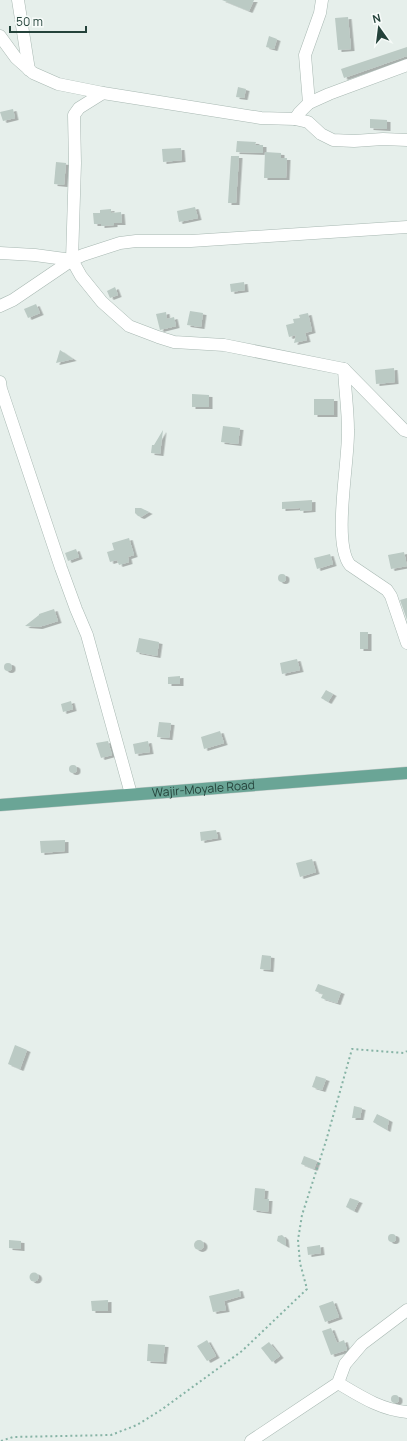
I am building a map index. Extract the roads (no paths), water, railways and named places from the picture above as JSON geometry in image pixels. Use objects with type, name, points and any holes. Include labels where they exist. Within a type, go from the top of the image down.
[{"type":"main road","name":"Wajir-Moyale Road","points":[[0,805],[407,773]]},
{"type":"street","points":[[18,0],[29,70]]},
{"type":"street","points":[[309,103],[305,55],[320,13],[322,0]]},
{"type":"street","points":[[0,36],[16,58],[29,70],[58,84],[103,94],[261,118],[295,119],[308,122],[321,134],[333,140],[354,142],[383,139],[407,140]]},
{"type":"street","points":[[295,119],[309,103],[407,65]]},
{"type":"street","points":[[103,94],[93,98],[79,108],[74,115],[75,163],[72,260],[81,276],[102,302],[129,326],[144,333],[174,342],[224,345],[344,369],[404,430],[407,431]]},
{"type":"street","points":[[0,306],[13,300],[72,260],[120,243],[136,240],[191,241],[407,227]]},
{"type":"street","points":[[0,253],[35,255],[72,260]]},
{"type":"street","points":[[344,369],[348,431],[342,517],[344,554],[350,565],[387,590],[391,596],[407,643]]},
{"type":"street","points":[[0,382],[1,390],[61,568],[87,635],[131,794]]},
{"type":"street","points":[[251,1441],[338,1383],[345,1364],[362,1344],[407,1310]]},
{"type":"street","points":[[338,1383],[374,1404],[407,1412]]}]
